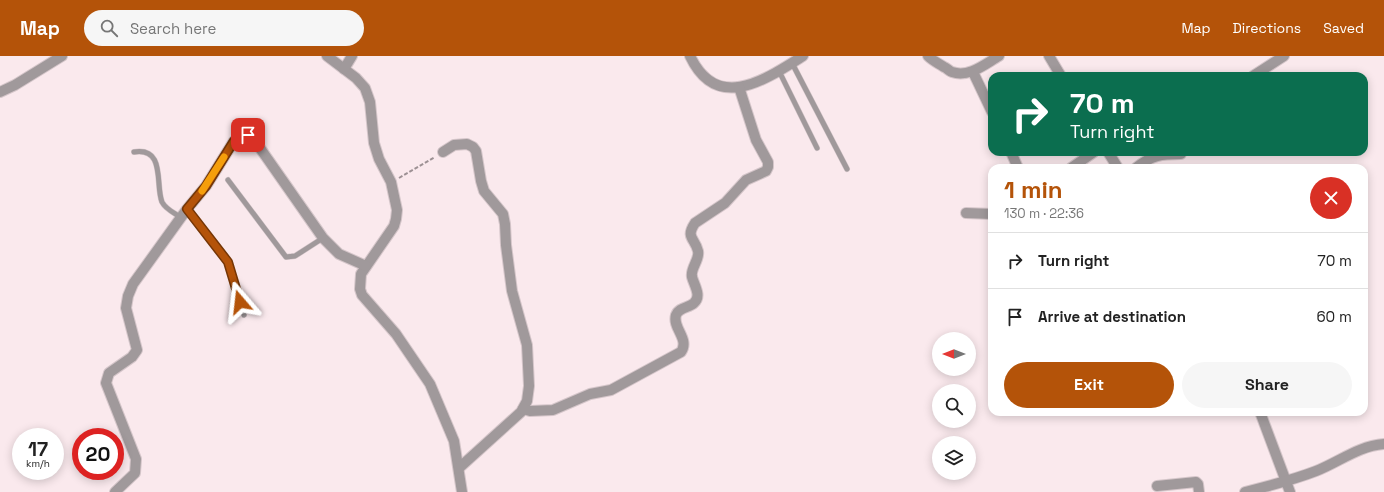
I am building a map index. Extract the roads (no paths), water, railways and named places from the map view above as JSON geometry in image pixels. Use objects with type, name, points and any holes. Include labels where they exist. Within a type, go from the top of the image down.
[{"type":"street","points":[[0,92],[15,85],[62,56]]},
{"type":"street","points":[[327,56],[356,78],[365,88],[370,102],[374,143],[379,159],[391,182],[397,210],[394,226],[361,274],[360,283],[362,295],[396,334],[430,384],[454,441],[462,492]]},
{"type":"street","points":[[344,69],[352,56]]},
{"type":"street","points":[[690,56],[696,68],[704,77],[713,84],[727,88],[746,86],[779,71],[803,56]]},
{"type":"street","points":[[928,56],[933,61],[951,72],[974,72],[999,56]]},
{"type":"street","points":[[1049,56],[1058,72]]},
{"type":"street","points":[[1259,72],[1284,56]]},
{"type":"street","points":[[974,72],[988,103]]},
{"type":"street","points":[[523,409],[530,411],[553,410],[590,394],[611,390],[681,352],[684,348],[684,343],[676,324],[676,316],[678,312],[694,303],[697,298],[692,271],[697,261],[698,251],[691,235],[692,227],[695,223],[725,203],[746,180],[766,171],[768,167],[768,162],[756,140],[739,87]]},
{"type":"street","points":[[115,492],[135,473],[136,459],[106,383],[109,373],[132,357],[137,350],[126,308],[128,296],[133,284],[206,186],[234,141],[240,137],[248,135],[253,138],[324,238],[339,254],[366,266]]},
{"type":"street","points":[[443,152],[454,145],[467,144],[473,147],[476,151],[484,191],[503,214],[512,291],[527,345],[529,386],[527,401],[523,409],[459,468]]},
{"type":"street","points":[[1077,164],[1088,156]]},
{"type":"street","points":[[1141,164],[1146,160],[1157,156]]},
{"type":"street","points":[[966,212],[988,214]]},
{"type":"street","points":[[1261,416],[1290,492]]},
{"type":"street","points":[[1245,492],[1286,482],[1337,462],[1356,450],[1377,444],[1384,444]]},
{"type":"street","points":[[1157,486],[1196,482],[1198,484],[1199,492]]},
{"type":"lane","points":[[792,63],[847,169]]},
{"type":"lane","points":[[779,71],[817,148]]},
{"type":"lane","points":[[134,152],[142,151],[149,154],[155,161],[159,171],[160,194],[163,204],[169,210],[185,213],[228,262],[244,314]]},
{"type":"lane","points":[[228,180],[286,257],[295,256],[324,238]]}]
